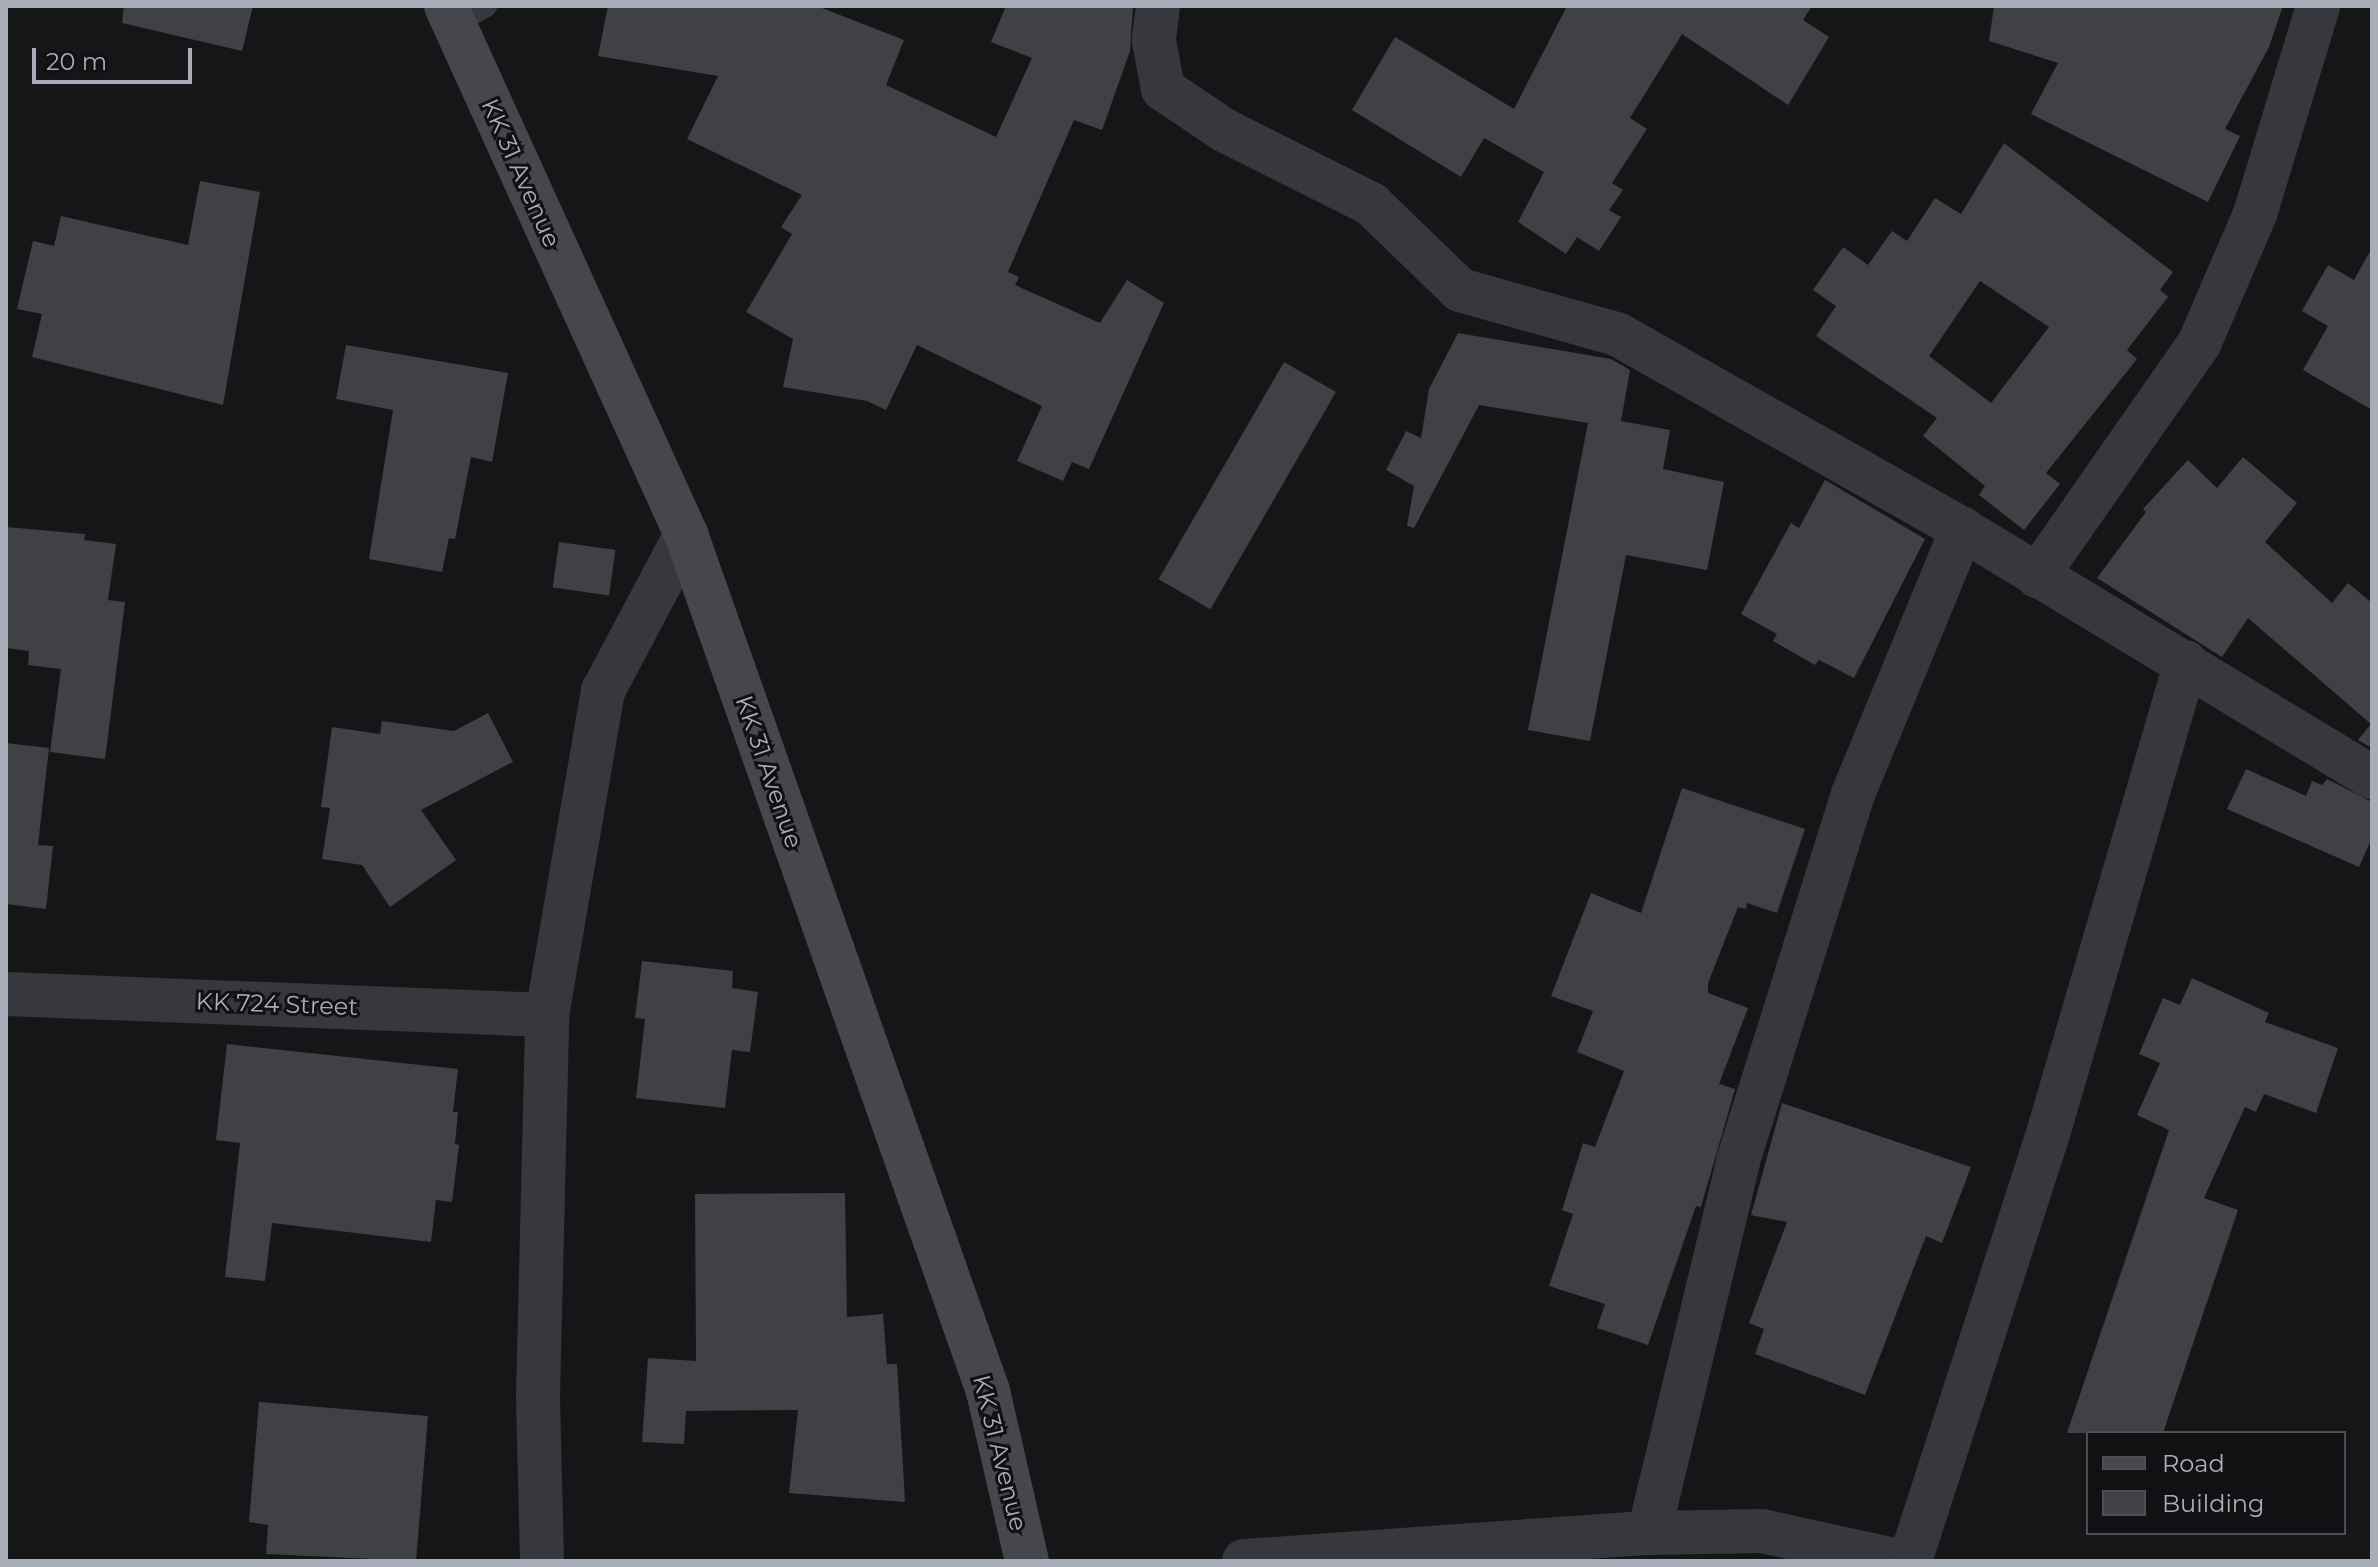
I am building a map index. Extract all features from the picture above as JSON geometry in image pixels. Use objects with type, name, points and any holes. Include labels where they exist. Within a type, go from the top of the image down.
[{"type":"main road","name":"KK 31 Avenue","points":[[462,12],[686,534],[988,1391],[1027,1561]]},
{"type":"street","points":[[1158,6],[1154,41],[1163,89],[1224,130],[1371,204],[1460,290],[1617,334],[1962,529],[2372,777]]},
{"type":"street","points":[[2037,576],[2199,344],[2255,214],[2318,6]]},
{"type":"street","points":[[1649,1533],[1738,1161],[1853,794],[1962,529]]},
{"type":"street","points":[[542,1561],[538,1396],[547,1015],[603,691],[686,534]]},
{"type":"street","points":[[1910,1561],[2046,1142],[2186,663]]},
{"type":"street","name":"KK 724 Street","points":[[6,994],[547,1015]]},
{"type":"street","points":[[1244,1561],[1649,1533],[1762,1531],[1898,1561]]},
{"type":"building","points":[[124,6],[253,6],[242,51],[122,23]]},
{"type":"building","points":[[608,6],[817,6],[904,40],[886,85],[996,137],[1032,58],[991,42],[1006,6],[1133,6],[1130,51],[1102,130],[1074,120],[1008,272],[1019,277],[1015,285],[1100,323],[1127,280],[1164,303],[1089,469],[1072,462],[1063,481],[1017,461],[1042,406],[917,345],[886,410],[867,401],[783,387],[793,339],[746,312],[792,234],[781,227],[802,195],[687,139],[718,76],[598,56]]},
{"type":"building","points":[[1567,6],[1812,6],[1803,20],[1829,37],[1788,105],[1682,34],[1630,118],[1647,129],[1612,183],[1623,190],[1609,210],[1621,217],[1599,251],[1577,237],[1566,254],[1518,222],[1544,172],[1484,138],[1461,177],[1352,110],[1395,37],[1514,109]]},
{"type":"building","points":[[1994,6],[2283,6],[2269,47],[2225,129],[2240,136],[2208,202],[2031,114],[2058,63],[1989,41]]},
{"type":"building","points":[[2004,143],[2173,272],[2160,290],[2168,297],[2127,350],[2137,359],[2046,473],[2060,484],[2024,530],[1979,495],[1985,486],[1923,436],[1937,418],[1816,336],[1836,306],[1813,290],[1843,247],[1868,265],[1892,231],[1907,241],[1935,198],[1961,214]],"holes":[[[1980,281],[2049,327],[1991,403],[1929,356]]]},
{"type":"building","points":[[200,181],[260,192],[223,405],[32,357],[42,314],[17,309],[33,241],[54,246],[61,216],[188,245]]},
{"type":"building","points":[[2372,248],[2372,410],[2303,370],[2328,326],[2302,311],[2328,265],[2354,280]]},
{"type":"building","points":[[1458,333],[1611,359],[1630,370],[1621,421],[1670,430],[1663,469],[1724,482],[1707,570],[1626,555],[1590,741],[1528,730],[1588,423],[1479,405],[1414,528],[1407,526],[1414,486],[1386,470],[1406,431],[1421,438],[1429,389]]},
{"type":"building","points":[[346,345],[508,373],[492,462],[471,457],[455,539],[449,538],[442,572],[369,559],[393,410],[336,399]]},
{"type":"building","points":[[1284,362],[1336,392],[1210,609],[1158,579]]},
{"type":"building","points":[[2243,457],[2297,503],[2265,542],[2332,603],[2348,583],[2372,603],[2372,748],[2358,740],[2371,724],[2248,618],[2222,657],[2097,578],[2146,512],[2143,509],[2188,460],[2217,488]]},
{"type":"building","points":[[1825,480],[1925,539],[1854,678],[1819,660],[1815,665],[1773,641],[1777,634],[1741,614],[1791,523],[1799,528]]},
{"type":"building","points":[[6,527],[85,534],[84,540],[116,544],[108,600],[125,602],[105,759],[50,752],[61,669],[28,665],[29,651],[6,648]]},
{"type":"building","points":[[559,542],[615,550],[609,595],[553,588]]},
{"type":"building","points":[[488,713],[513,762],[421,810],[456,860],[390,907],[362,865],[322,859],[330,808],[321,807],[332,727],[380,734],[382,721],[454,731]]},
{"type":"building","points":[[6,743],[49,748],[38,845],[53,846],[46,909],[6,904]]},
{"type":"building","points":[[2246,769],[2306,796],[2312,781],[2322,785],[2327,779],[2372,802],[2372,838],[2359,867],[2227,809]]},
{"type":"building","points":[[1682,788],[1805,829],[1777,913],[1747,903],[1746,909],[1738,907],[1708,983],[1708,993],[1748,1008],[1719,1084],[1735,1089],[1701,1207],[1696,1206],[1648,1345],[1597,1328],[1605,1304],[1549,1286],[1573,1214],[1562,1210],[1583,1143],[1595,1147],[1624,1071],[1577,1052],[1593,1011],[1551,996],[1591,893],[1641,913]]},
{"type":"building","points":[[642,961],[733,971],[732,988],[758,992],[750,1052],[732,1050],[725,1108],[636,1098],[645,1019],[635,1018]]},
{"type":"building","points":[[2192,978],[2269,1013],[2265,1022],[2338,1048],[2316,1113],[2264,1094],[2256,1112],[2245,1107],[2204,1198],[2238,1210],[2164,1431],[2067,1433],[2169,1130],[2137,1115],[2160,1063],[2139,1054],[2163,998],[2180,1005]]},
{"type":"building","points":[[227,1044],[458,1069],[453,1112],[458,1112],[455,1144],[459,1145],[452,1202],[436,1200],[431,1242],[272,1223],[265,1281],[225,1277],[240,1143],[216,1140]]},
{"type":"building","points":[[1782,1103],[1971,1167],[1942,1243],[1926,1236],[1865,1395],[1755,1354],[1764,1329],[1749,1323],[1787,1222],[1751,1215]]},
{"type":"building","points":[[845,1193],[847,1317],[883,1314],[887,1364],[897,1364],[905,1502],[789,1493],[798,1410],[686,1411],[684,1444],[642,1442],[648,1358],[696,1361],[695,1194]]},
{"type":"building","points":[[259,1402],[428,1416],[416,1561],[266,1554],[268,1525],[249,1522]]}]
